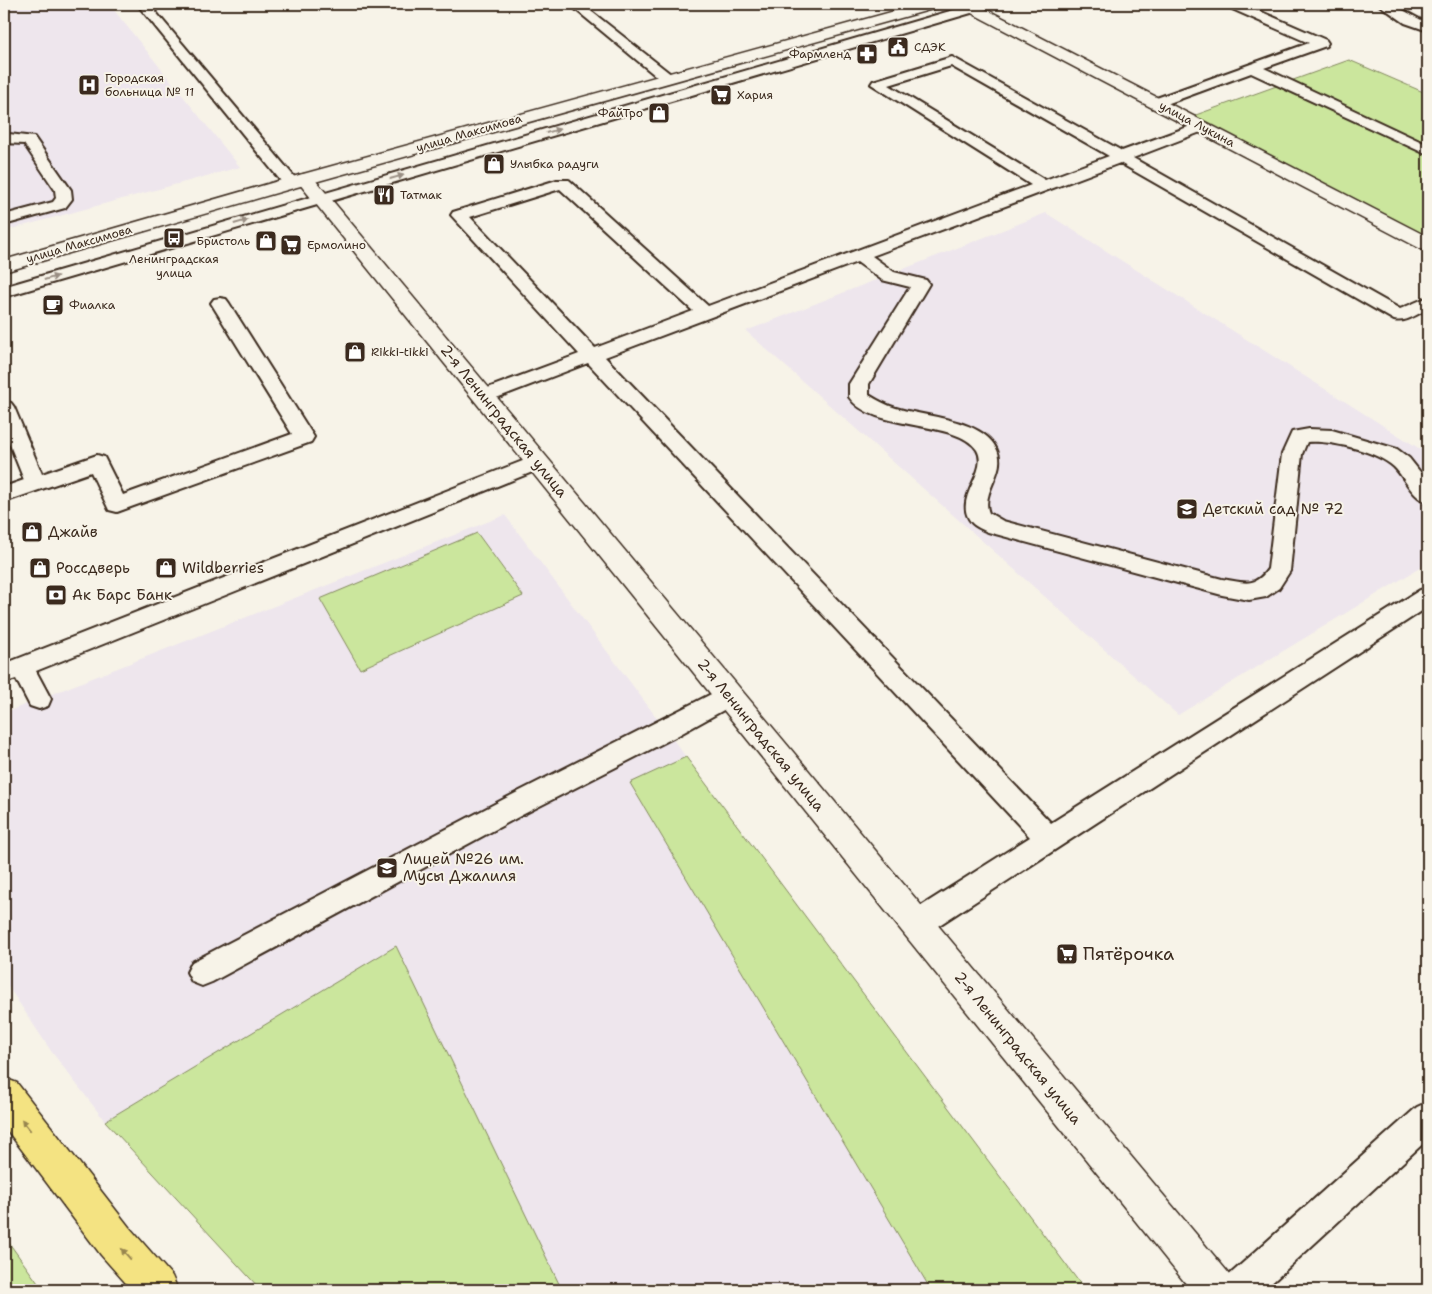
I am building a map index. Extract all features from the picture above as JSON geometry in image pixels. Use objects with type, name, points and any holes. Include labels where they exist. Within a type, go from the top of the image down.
[{"type":"main road","points":[[4,1096],[115,1241],[158,1290]]},
{"type":"street","name":"улица Максимова","points":[[4,266],[298,181],[935,4]]},
{"type":"street","name":"улица Лукина","points":[[970,6],[1428,245]]},
{"type":"street","name":"2-я Ленинградская улица","points":[[298,181],[322,199],[1217,1290]]},
{"type":"lane","points":[[143,4],[298,181]]},
{"type":"lane","points":[[575,4],[667,78]]},
{"type":"lane","points":[[1156,103],[1321,43],[1236,6],[1242,4]]},
{"type":"lane","points":[[1389,7],[1411,4]]},
{"type":"lane","points":[[4,290],[322,199],[970,6]]},
{"type":"lane","points":[[1389,7],[1410,20],[1428,27]]},
{"type":"lane","points":[[1043,186],[878,84],[952,62],[1400,316],[1428,302]]},
{"type":"lane","points":[[1252,68],[1428,151]]},
{"type":"lane","points":[[484,396],[1201,126]]},
{"type":"lane","points":[[4,139],[29,140],[63,190],[64,199],[59,205],[4,220]]},
{"type":"lane","points":[[705,313],[563,183],[459,215],[1049,839]]},
{"type":"lane","points":[[859,255],[888,276],[920,284],[859,384],[859,397],[876,409],[966,432],[982,441],[989,453],[988,466],[975,506],[980,518],[996,527],[1222,587],[1250,592],[1258,591],[1265,587],[1279,572],[1292,454],[1299,437],[1313,435],[1330,437],[1390,454],[1398,458],[1417,485],[1428,495]]},
{"type":"lane","points":[[4,495],[97,462],[117,505],[304,437],[220,303]]},
{"type":"lane","points":[[4,407],[36,483]]},
{"type":"lane","points":[[39,699],[13,670],[538,462]]},
{"type":"lane","points":[[916,924],[1428,596]]},
{"type":"lane","points":[[202,972],[513,807],[666,730],[729,695]]},
{"type":"lane","points":[[1238,1290],[1428,1118]]},
{"type":"shaded area","name":"Городская больница № 11","points":[[4,4],[109,4],[240,167],[4,231]]},
{"type":"shaded area","name":"Детский сад № 72","points":[[1046,213],[1428,454],[1428,563],[1178,715],[746,331]]},
{"type":"shaded area","name":"Лицей №26 им. Мусы Джалиля","points":[[505,515],[1085,1290],[261,1290],[105,1121],[51,1051],[4,980],[4,713]]},
{"type":"green space","points":[[1349,60],[1428,94],[1428,238],[1193,116]]},
{"type":"green space","points":[[477,533],[523,596],[360,669],[320,599]]},
{"type":"green space","points":[[686,757],[1085,1290],[931,1290],[630,783]]},
{"type":"green space","points":[[396,946],[562,1290],[261,1290],[105,1121]]},
{"type":"green space","points":[[4,1236],[43,1290],[4,1290]]},
{"type":"place","name":"СДЭК","points":[[898,47]]},
{"type":"place","name":"Фармленд","points":[[867,54]]},
{"type":"place","name":"Городская больница № 11","points":[[89,85]]},
{"type":"place","name":"Хария","points":[[721,95]]},
{"type":"place","name":"ФайТро","points":[[659,113]]},
{"type":"place","name":"Улыбка радуги","points":[[494,164]]},
{"type":"place","name":"Татмак","points":[[384,195]]},
{"type":"place","name":"Ленинградская улица","points":[[174,238]]},
{"type":"place","name":"Бристоль","points":[[266,241]]},
{"type":"place","name":"Ермолино","points":[[291,245]]},
{"type":"place","name":"Фиалка","points":[[53,305]]},
{"type":"place","name":"Rikki-tikki","points":[[355,352]]},
{"type":"place","name":"Детский сад № 72","points":[[1187,509]]},
{"type":"place","name":"Джайв","points":[[32,532]]},
{"type":"place","name":"Россдверь","points":[[40,568]]},
{"type":"place","name":"Wildberries","points":[[166,568]]},
{"type":"place","name":"Ак Барс Банк","points":[[56,595]]},
{"type":"place","name":"Лицей №26 им. Мусы Джалиля","points":[[387,868]]},
{"type":"place","name":"Пятёрочка","points":[[1067,954]]}]
